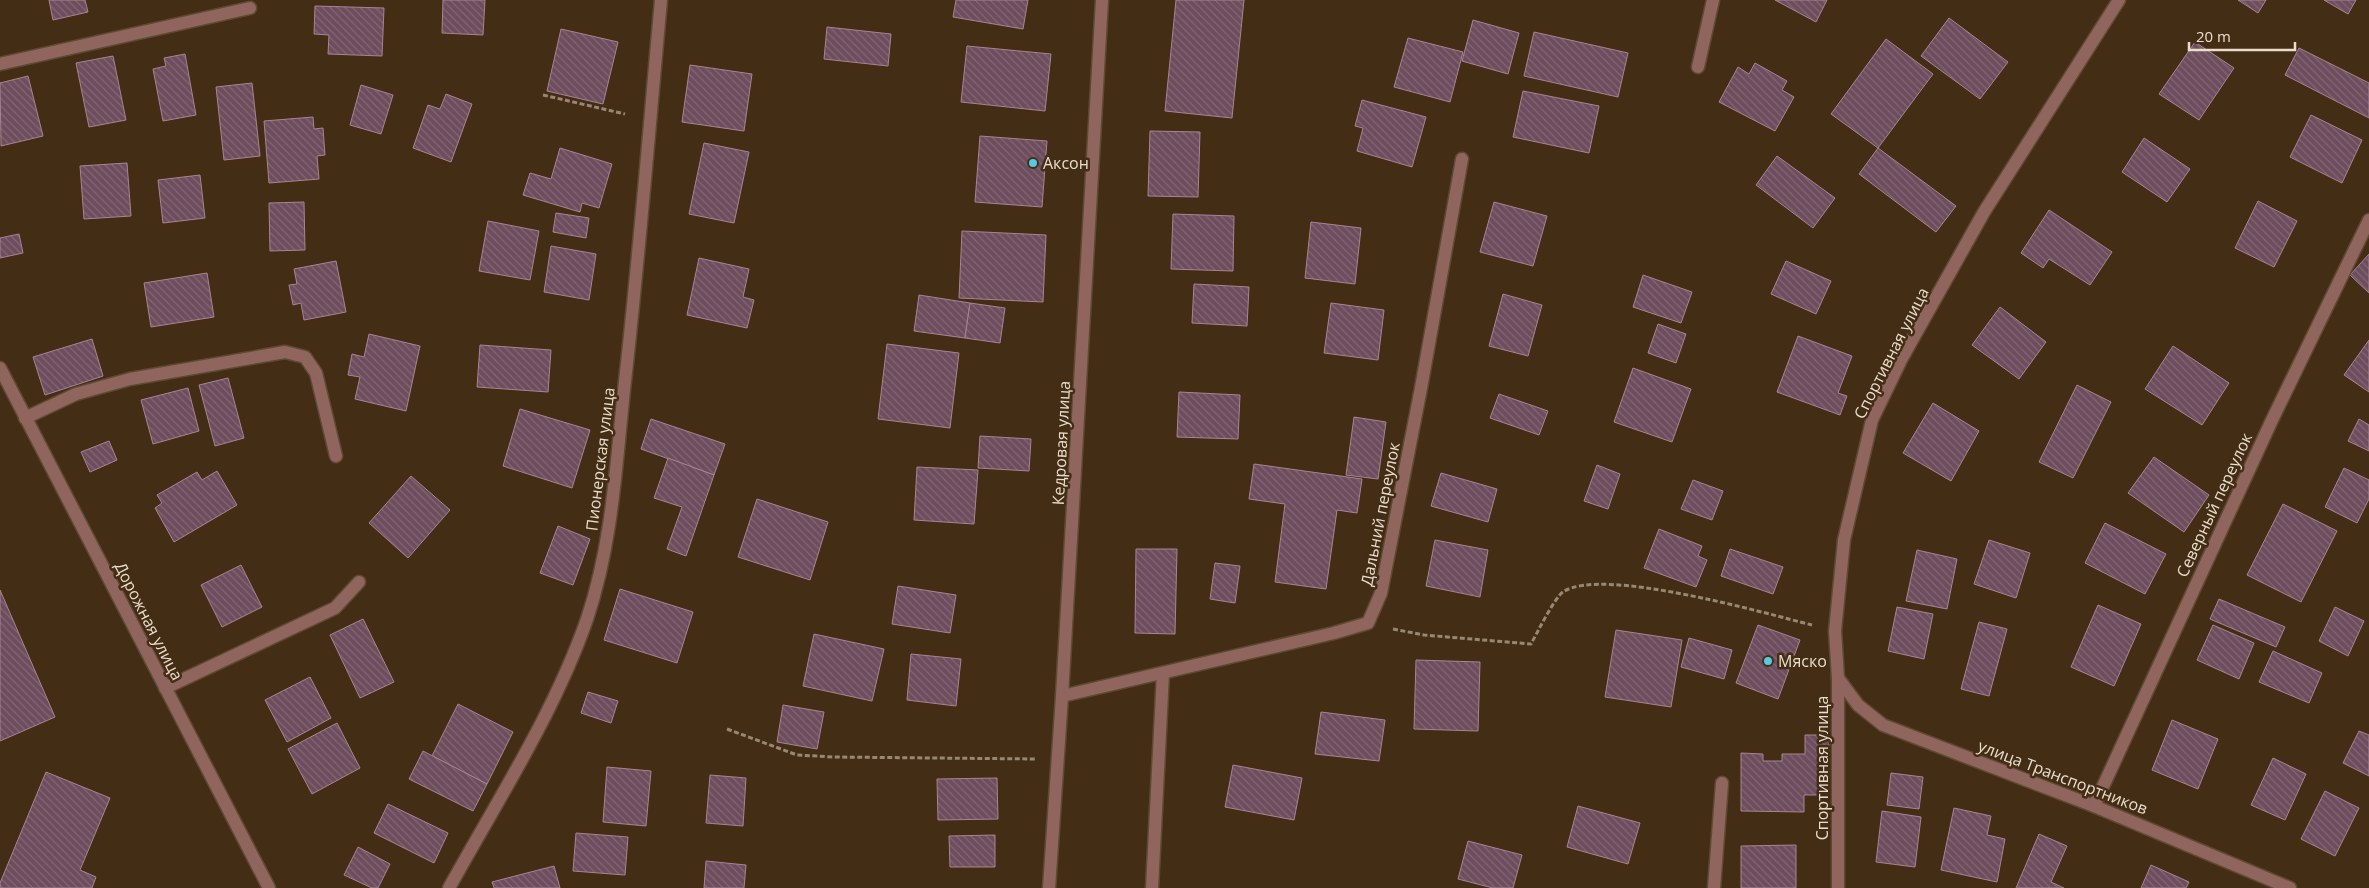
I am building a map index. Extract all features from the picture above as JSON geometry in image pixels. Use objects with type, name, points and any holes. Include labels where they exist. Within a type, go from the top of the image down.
[{"type":"street","name":"Пионерская улица","points":[[449,888],[535,734],[569,666],[587,617],[608,535],[637,272],[661,0]]},
{"type":"street","name":"Кедровая улица","points":[[1049,888],[1062,696],[1102,0]]},
{"type":"street","points":[[1698,67],[1713,0]]},
{"type":"street","name":"Спортивная улица","points":[[1838,888],[1838,678],[1835,631],[1844,540],[1872,420],[1902,358],[1984,212],[2120,0]]},
{"type":"street","points":[[0,64],[250,8]]},
{"type":"street","name":"Дальний переулок","points":[[1368,623],[1381,593],[1421,388],[1462,158]]},
{"type":"street","name":"Северный переулок","points":[[2094,806],[2272,420],[2369,220]]},
{"type":"street","points":[[25,418],[76,394],[130,379],[284,352],[305,358],[316,373],[336,456]]},
{"type":"street","name":"Дорожная улица","points":[[0,368],[269,888]]},
{"type":"street","points":[[165,688],[335,608],[359,582]]},
{"type":"street","points":[[1062,696],[1334,633],[1368,623]]},
{"type":"street","points":[[1152,888],[1163,673]]},
{"type":"street","name":"улица Транспортников","points":[[1838,678],[1858,705],[1884,725],[2094,806],[2263,882],[2290,888]]},
{"type":"street","points":[[1714,888],[1722,783]]},
{"type":"path","points":[[543,95],[650,120]]},
{"type":"path","points":[[1368,623],[1424,636],[1531,644],[1560,593],[1574,585],[1611,584],[1690,595],[1835,631]]},
{"type":"path","points":[[727,729],[797,755],[1058,759]]},
{"type":"building","points":[[49,0],[85,0],[88,12],[53,20]]},
{"type":"building","points":[[443,0],[485,0],[483,35],[442,33]]},
{"type":"building","points":[[956,0],[1028,0],[1023,29],[953,17]]},
{"type":"building","points":[[1176,0],[1244,0],[1232,118],[1165,111]]},
{"type":"building","points":[[1775,0],[1827,0],[1816,22]]},
{"type":"building","points":[[2238,0],[2266,0],[2258,13]]},
{"type":"building","points":[[2324,0],[2356,0],[2348,14]]},
{"type":"building","points":[[315,6],[384,8],[382,56],[328,54],[329,35],[314,34]]},
{"type":"building","points":[[1949,18],[2008,62],[1980,99],[1921,56]]},
{"type":"building","points":[[1473,20],[1519,33],[1508,74],[1462,61]]},
{"type":"building","points":[[827,27],[891,34],[888,66],[824,59]]},
{"type":"building","points":[[561,29],[618,42],[603,104],[547,91]]},
{"type":"building","points":[[1534,32],[1628,53],[1618,97],[1524,76]]},
{"type":"building","points":[[1408,38],[1463,52],[1450,102],[1394,87]]},
{"type":"building","points":[[1886,39],[1933,74],[1878,148],[1831,114]]},
{"type":"building","points":[[2195,42],[2234,68],[2199,120],[2159,94]]},
{"type":"building","points":[[967,46],[1051,54],[1045,111],[961,102]]},
{"type":"building","points":[[2299,48],[2369,83],[2369,118],[2285,75]]},
{"type":"building","points":[[185,54],[196,115],[163,121],[153,69],[166,66],[164,58]]},
{"type":"building","points":[[113,56],[126,120],[89,127],[76,63]]},
{"type":"building","points":[[1755,63],[1787,81],[1782,90],[1794,97],[1775,131],[1719,102],[1738,67],[1749,74]]},
{"type":"building","points":[[690,65],[752,74],[744,131],[682,122]]},
{"type":"building","points":[[28,76],[43,136],[1,146],[0,83]]},
{"type":"building","points":[[252,83],[260,156],[224,160],[216,87]]},
{"type":"building","points":[[361,85],[393,95],[381,134],[350,125]]},
{"type":"building","points":[[1523,91],[1599,106],[1589,153],[1513,137]]},
{"type":"building","points":[[446,94],[472,104],[451,162],[413,148],[428,105],[440,109]]},
{"type":"building","points":[[1362,100],[1426,117],[1412,167],[1357,151],[1363,128],[1355,126]]},
{"type":"building","points":[[2311,115],[2362,140],[2342,183],[2290,157]]},
{"type":"building","points":[[313,117],[314,129],[323,128],[325,155],[317,156],[319,179],[269,183],[264,121]]},
{"type":"building","points":[[1150,131],[1200,132],[1198,197],[1148,196]]},
{"type":"building","points":[[980,136],[1047,141],[1042,207],[975,202]]},
{"type":"building","points":[[2144,138],[2190,169],[2167,202],[2122,172]]},
{"type":"building","points":[[704,143],[749,152],[734,223],[689,214]]},
{"type":"building","points":[[560,148],[612,164],[599,208],[582,203],[580,212],[523,195],[530,173],[551,179]]},
{"type":"building","points":[[1878,148],[1956,206],[1936,232],[1859,174]]},
{"type":"building","points":[[1777,156],[1835,198],[1813,228],[1756,185]]},
{"type":"building","points":[[127,163],[131,216],[84,219],[80,166]]},
{"type":"building","points":[[200,175],[205,218],[163,223],[158,180]]},
{"type":"building","points":[[2258,201],[2297,221],[2274,267],[2235,248]]},
{"type":"building","points":[[304,202],[305,250],[270,251],[269,203]]},
{"type":"building","points":[[1494,202],[1547,216],[1533,266],[1480,252]]},
{"type":"building","points":[[2049,210],[2112,252],[2090,285],[2049,259],[2043,268],[2021,253]]},
{"type":"building","points":[[556,213],[589,218],[586,238],[553,232]]},
{"type":"building","points":[[1173,214],[1234,216],[1233,271],[1171,269]]},
{"type":"building","points":[[488,221],[539,231],[530,280],[479,271]]},
{"type":"building","points":[[1311,222],[1361,228],[1355,284],[1305,278]]},
{"type":"building","points":[[962,231],[1046,235],[1043,302],[959,298]]},
{"type":"building","points":[[19,234],[23,253],[0,258],[0,238]]},
{"type":"building","points":[[551,246],[596,254],[589,300],[544,292]]},
{"type":"building","points":[[2369,254],[2369,293],[2350,275]]},
{"type":"building","points":[[699,258],[749,269],[743,297],[754,300],[747,328],[687,315]]},
{"type":"building","points":[[336,261],[346,312],[304,320],[301,303],[293,305],[289,285],[297,284],[294,269]]},
{"type":"building","points":[[1786,261],[1831,281],[1816,314],[1771,294]]},
{"type":"building","points":[[207,273],[214,317],[151,327],[144,283]]},
{"type":"building","points":[[1643,275],[1692,292],[1681,323],[1633,307]]},
{"type":"building","points":[[1194,284],[1249,287],[1247,326],[1192,323]]},
{"type":"building","points":[[1503,294],[1542,305],[1528,356],[1489,346]]},
{"type":"building","points":[[919,295],[970,303],[965,338],[914,331]]},
{"type":"building","points":[[970,303],[1005,308],[1000,343],[965,338]]},
{"type":"building","points":[[1331,303],[1384,310],[1378,360],[1324,353]]},
{"type":"building","points":[[2000,307],[2046,342],[2019,379],[1972,345]]},
{"type":"building","points":[[1658,324],[1686,334],[1676,363],[1648,353]]},
{"type":"building","points":[[369,334],[420,346],[406,411],[355,399],[360,377],[348,375],[352,354],[364,357]]},
{"type":"building","points":[[1798,336],[1852,356],[1838,393],[1847,396],[1840,415],[1777,392]]},
{"type":"building","points":[[92,339],[103,376],[45,395],[33,357]]},
{"type":"building","points":[[2369,340],[2369,392],[2344,375]]},
{"type":"building","points":[[887,344],[959,353],[950,428],[878,419]]},
{"type":"building","points":[[480,345],[551,350],[548,392],[477,387]]},
{"type":"building","points":[[2173,346],[2229,383],[2202,425],[2145,389]]},
{"type":"building","points":[[1633,368],[1691,389],[1672,442],[1614,422]]},
{"type":"building","points":[[228,378],[244,438],[215,446],[199,385]]},
{"type":"building","points":[[2077,385],[2111,402],[2073,478],[2039,462]]},
{"type":"building","points":[[188,388],[199,431],[153,444],[141,400]]},
{"type":"building","points":[[1179,392],[1240,395],[1238,439],[1177,437]]},
{"type":"building","points":[[1499,394],[1548,411],[1539,435],[1490,418]]},
{"type":"building","points":[[1933,403],[1979,431],[1951,481],[1903,453]]},
{"type":"building","points":[[520,409],[590,430],[572,488],[503,466]]},
{"type":"building","points":[[1354,417],[1386,422],[1378,479],[1346,475]]},
{"type":"building","points":[[651,419],[725,444],[714,475],[641,449]]},
{"type":"building","points":[[2359,419],[2369,425],[2369,451],[2348,441]]},
{"type":"building","points":[[980,436],[1031,439],[1029,471],[978,468]]},
{"type":"building","points":[[109,441],[117,460],[90,472],[81,452]]},
{"type":"building","points":[[2154,457],[2209,495],[2184,532],[2128,493]]},
{"type":"building","points":[[668,458],[714,475],[686,556],[667,549],[682,507],[654,498]]},
{"type":"building","points":[[1254,464],[1362,479],[1357,513],[1337,510],[1326,589],[1275,582],[1285,504],[1249,499]]},
{"type":"building","points":[[1597,465],[1620,474],[1608,509],[1584,501]]},
{"type":"building","points":[[917,467],[978,470],[974,524],[914,520]]},
{"type":"building","points":[[2344,468],[2369,480],[2369,499],[2357,523],[2325,507]]},
{"type":"building","points":[[217,471],[237,505],[174,542],[155,508],[162,503],[157,495],[197,472],[202,480]]},
{"type":"building","points":[[1441,473],[1497,489],[1488,522],[1431,506]]},
{"type":"building","points":[[411,476],[450,510],[408,558],[369,523]]},
{"type":"building","points":[[1693,480],[1723,491],[1712,520],[1681,509]]},
{"type":"building","points":[[757,499],[828,522],[810,580],[738,557]]},
{"type":"building","points":[[2283,504],[2337,531],[2301,602],[2247,575]]},
{"type":"building","points":[[2105,523],[2166,554],[2145,594],[2085,563]]},
{"type":"building","points":[[558,526],[590,539],[573,585],[540,573]]},
{"type":"building","points":[[1659,529],[1702,546],[1698,556],[1707,560],[1696,587],[1644,568]]},
{"type":"building","points":[[1435,540],[1488,550],[1480,597],[1426,586]]},
{"type":"building","points":[[1989,540],[2030,553],[2016,598],[1974,584]]},
{"type":"building","points":[[1136,549],[1177,549],[1175,634],[1135,633]]},
{"type":"building","points":[[1730,549],[1783,567],[1773,594],[1721,576]]},
{"type":"building","points":[[1917,550],[1957,559],[1947,609],[1906,601]]},
{"type":"building","points":[[1215,563],[1240,566],[1235,603],[1210,599]]},
{"type":"building","points":[[241,565],[262,607],[222,627],[201,585]]},
{"type":"building","points":[[898,586],[956,595],[950,633],[892,624]]},
{"type":"building","points":[[620,589],[693,612],[677,663],[604,640]]},
{"type":"building","points":[[0,590],[55,717],[0,741]]},
{"type":"building","points":[[2219,599],[2285,627],[2276,647],[2210,619]]},
{"type":"building","points":[[2098,605],[2141,624],[2114,686],[2071,667]]},
{"type":"building","points":[[1897,607],[1933,614],[1924,659],[1888,651]]},
{"type":"building","points":[[2335,607],[2364,621],[2348,656],[2319,641]]},
{"type":"building","points":[[363,619],[394,682],[360,698],[330,635]]},
{"type":"building","points":[[1979,622],[2007,629],[1989,696],[1961,689]]},
{"type":"building","name":"Мяско","points":[[1758,625],[1800,640],[1778,699],[1736,683]]},
{"type":"building","points":[[2213,625],[2254,643],[2239,679],[2197,660]]},
{"type":"building","points":[[1616,630],[1682,640],[1671,707],[1605,697]]},
{"type":"building","points":[[814,634],[884,649],[872,701],[803,686]]},
{"type":"building","points":[[1689,638],[1732,650],[1724,679],[1681,667]]},
{"type":"building","points":[[2273,651],[2322,673],[2309,703],[2259,682]]},
{"type":"building","points":[[911,654],[961,659],[956,706],[907,700]]},
{"type":"building","points":[[1416,660],[1480,662],[1478,731],[1414,729]]},
{"type":"building","points":[[310,677],[331,718],[287,742],[265,700]]},
{"type":"building","points":[[588,692],[618,701],[611,723],[581,713]]},
{"type":"building","points":[[458,704],[513,732],[487,784],[432,756]]},
{"type":"building","points":[[783,705],[824,712],[817,749],[777,742]]},
{"type":"building","points":[[1321,712],[1385,720],[1379,761],[1315,754]]},
{"type":"building","points":[[2172,720],[2218,739],[2198,789],[2152,770]]},
{"type":"building","points":[[337,723],[360,768],[312,794],[288,749]]},
{"type":"building","points":[[2359,731],[2369,735],[2369,776],[2343,763]]},
{"type":"building","points":[[1805,735],[1829,735],[1828,795],[1804,795],[1804,812],[1741,811],[1741,753],[1763,754],[1763,761],[1782,761],[1782,754],[1805,754]]},
{"type":"building","points":[[423,751],[487,784],[473,811],[409,779]]},
{"type":"building","points":[[2273,758],[2306,774],[2285,820],[2251,805]]},
{"type":"building","points":[[1233,765],[1302,778],[1294,820],[1225,807]]},
{"type":"building","points":[[607,767],[651,771],[646,826],[603,822]]},
{"type":"building","points":[[46,772],[110,798],[80,870],[96,877],[92,888],[0,888],[0,883]]},
{"type":"building","points":[[1891,773],[1923,777],[1919,809],[1887,805]]},
{"type":"building","points":[[710,775],[746,778],[743,826],[706,823]]},
{"type":"building","points":[[997,778],[998,819],[938,820],[937,779]]},
{"type":"building","points":[[2325,791],[2359,808],[2335,856],[2301,839]]},
{"type":"building","points":[[388,804],[448,833],[434,863],[374,833]]},
{"type":"building","points":[[1578,806],[1640,823],[1628,864],[1567,847]]},
{"type":"building","points":[[1954,808],[1991,816],[1987,835],[2005,839],[1997,882],[1941,870]]},
{"type":"building","points":[[1882,811],[1921,817],[1915,867],[1876,862]]},
{"type":"building","points":[[576,833],[628,837],[625,875],[573,871]]},
{"type":"building","points":[[2039,834],[2067,846],[2051,882],[2064,888],[2016,888]]},
{"type":"building","points":[[995,835],[995,867],[950,867],[949,836]]},
{"type":"building","points":[[1468,841],[1522,855],[1513,888],[1493,888],[1458,879]]},
{"type":"building","points":[[1796,845],[1796,888],[1741,888],[1741,846]]},
{"type":"building","points":[[358,847],[390,864],[378,888],[372,888],[344,875]]},
{"type":"building","points":[[706,861],[746,865],[744,888],[704,888]]},
{"type":"building","points":[[2151,865],[2189,882],[2186,888],[2141,888]]},
{"type":"building","points":[[554,866],[560,888],[494,888],[492,882]]},
{"type":"place","name":"Аксон","points":[[1033,163]]},
{"type":"place","name":"Мяско","points":[[1768,661]]}]
